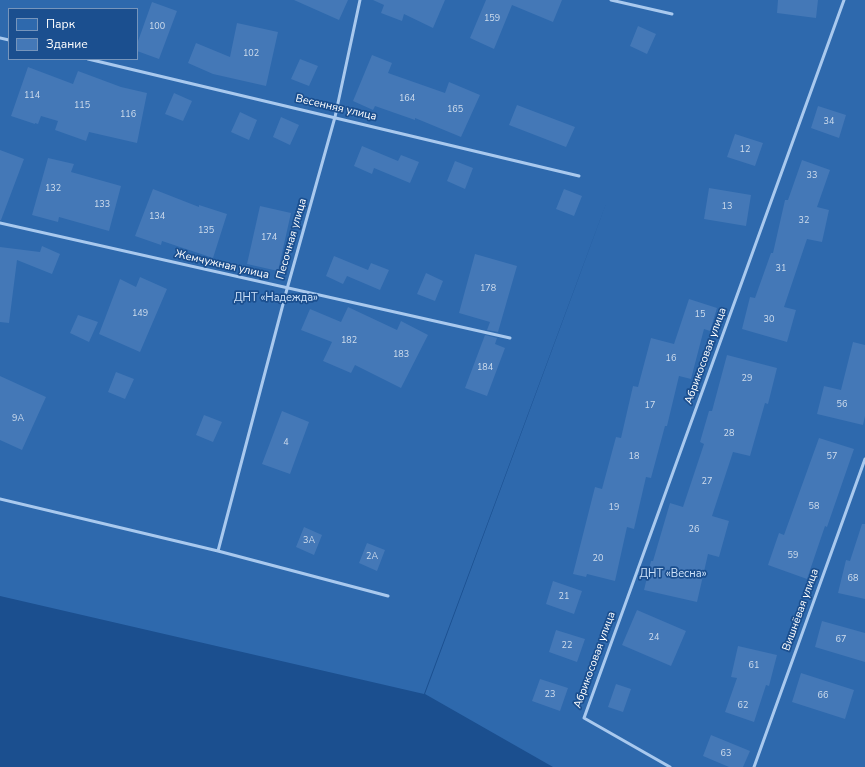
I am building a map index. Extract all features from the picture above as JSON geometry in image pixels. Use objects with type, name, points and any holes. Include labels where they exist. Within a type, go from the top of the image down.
[{"type":"lane","name":"Песочная улица","points":[[218,551],[287,289],[335,117],[360,0]]},
{"type":"lane","points":[[611,0],[672,14]]},
{"type":"lane","name":"Абрикосовая улица","points":[[670,767],[584,718],[844,0]]},
{"type":"lane","name":"Весенняя улица","points":[[92,60],[579,176]]},
{"type":"lane","name":"Жемчужная улица","points":[[0,223],[287,289],[510,338]]},
{"type":"lane","name":"Вишнёвая улица","points":[[754,767],[865,459]]},
{"type":"lane","points":[[0,499],[218,551],[388,596]]},
{"type":"green space","points":[[0,0],[865,0],[865,767],[553,767],[425,694],[610,193],[424,694],[0,596]]},
{"type":"building","points":[[294,0],[348,0],[339,20]]},
{"type":"building","points":[[373,0],[445,0],[433,28],[404,14],[402,21],[381,13],[384,5]]},
{"type":"building","points":[[486,0],[562,0],[553,22],[512,5],[494,49],[470,38]]},
{"type":"building","points":[[778,0],[818,0],[816,18],[777,13]]},
{"type":"building","points":[[152,2],[177,11],[159,59],[138,51],[138,41]]},
{"type":"building","points":[[237,23],[278,32],[266,86],[213,74],[188,63],[196,43],[230,57]]},
{"type":"building","points":[[638,26],[656,34],[647,54],[630,46]]},
{"type":"building","points":[[372,55],[392,63],[388,73],[445,93],[449,82],[480,95],[461,137],[415,118],[415,120],[375,106],[373,110],[353,101]]},
{"type":"building","points":[[300,59],[318,66],[309,86],[291,79]]},
{"type":"building","points":[[28,67],[73,84],[78,71],[121,87],[147,93],[137,143],[89,132],[86,141],[55,130],[58,121],[41,116],[38,124],[35,124],[11,116]]},
{"type":"building","points":[[174,93],[192,101],[183,121],[165,114]]},
{"type":"building","points":[[517,105],[575,127],[566,147],[509,125]]},
{"type":"building","points":[[818,106],[846,115],[839,138],[811,128]]},
{"type":"building","points":[[240,112],[257,120],[249,140],[231,132]]},
{"type":"building","points":[[281,117],[299,125],[290,145],[273,137]]},
{"type":"building","points":[[735,134],[763,143],[755,166],[727,157]]},
{"type":"building","points":[[362,146],[398,161],[401,155],[419,162],[410,183],[374,168],[372,174],[354,166]]},
{"type":"building","points":[[0,150],[24,159],[1,220],[0,220]]},
{"type":"building","points":[[48,158],[74,164],[71,172],[121,186],[109,231],[59,217],[58,222],[32,215]]},
{"type":"building","points":[[802,160],[830,170],[817,207],[829,210],[822,242],[807,239],[784,307],[796,310],[787,342],[742,329],[750,297],[755,298],[771,253],[773,253],[785,200],[788,200]]},
{"type":"building","points":[[455,161],[473,168],[465,189],[447,181]]},
{"type":"building","points":[[709,188],[751,195],[746,226],[704,219]]},
{"type":"building","points":[[153,189],[199,207],[199,205],[227,214],[213,258],[162,241],[161,245],[135,236]]},
{"type":"building","points":[[564,189],[582,196],[574,216],[556,209]]},
{"type":"building","points":[[260,206],[291,213],[278,271],[247,264]]},
{"type":"building","points":[[42,246],[60,254],[52,274],[17,260],[9,323],[0,322],[0,247],[40,252]]},
{"type":"building","points":[[475,254],[517,266],[498,332],[487,330],[490,322],[459,313]]},
{"type":"building","points":[[334,256],[368,270],[371,263],[389,270],[380,290],[347,276],[343,284],[326,276]]},
{"type":"building","points":[[426,273],[443,281],[435,301],[417,294]]},
{"type":"building","points":[[140,277],[167,289],[140,352],[99,334],[120,279],[136,287]]},
{"type":"building","points":[[689,299],[717,308],[710,331],[704,329],[691,379],[679,376],[667,426],[665,426],[651,478],[646,477],[634,529],[627,527],[615,581],[587,574],[586,577],[573,574],[595,487],[602,489],[616,437],[621,438],[633,386],[638,387],[651,338],[674,344]]},
{"type":"building","points":[[348,307],[397,330],[401,321],[428,335],[401,388],[355,365],[351,373],[323,361],[332,342],[301,330],[310,309],[341,322]]},
{"type":"building","points":[[78,315],[98,322],[89,342],[70,333]]},
{"type":"building","points":[[485,335],[497,338],[495,344],[505,348],[487,396],[465,388]]},
{"type":"building","points":[[853,342],[865,345],[865,416],[863,425],[817,414],[824,386],[841,390]]},
{"type":"building","points":[[727,355],[777,368],[768,404],[765,403],[750,456],[733,452],[712,516],[729,521],[719,557],[708,554],[697,602],[644,590],[651,561],[653,561],[670,503],[683,507],[704,444],[700,442],[709,411],[712,411]]},
{"type":"building","points":[[116,372],[134,379],[125,399],[108,392]]},
{"type":"building","points":[[0,376],[46,397],[22,450],[0,440]]},
{"type":"building","points":[[282,411],[309,422],[290,474],[262,464]]},
{"type":"building","points":[[204,415],[222,422],[213,442],[196,435]]},
{"type":"building","points":[[819,438],[854,449],[807,579],[768,565],[779,533],[784,535]]},
{"type":"building","points":[[862,524],[865,524],[865,599],[838,593],[846,560],[850,561]]},
{"type":"building","points":[[304,527],[322,535],[314,555],[296,547]]},
{"type":"building","points":[[367,543],[385,550],[377,571],[359,563]]},
{"type":"building","points":[[553,581],[582,591],[574,614],[546,604]]},
{"type":"building","points":[[637,610],[686,631],[671,666],[622,645]]},
{"type":"building","points":[[822,621],[865,633],[865,662],[815,647]]},
{"type":"building","points":[[556,630],[585,639],[577,662],[549,652]]},
{"type":"building","points":[[738,646],[777,655],[769,686],[766,685],[754,722],[725,712],[737,678],[731,677]]},
{"type":"building","points":[[801,673],[854,690],[845,719],[792,702]]},
{"type":"building","points":[[540,679],[568,688],[560,711],[532,701]]},
{"type":"building","points":[[616,684],[631,689],[623,712],[608,707]]},
{"type":"building","points":[[711,735],[750,751],[743,767],[729,767],[703,756]]},
{"type":"park label","name":"ДНТ «Надежда»","points":[[276,298]]},
{"type":"park label","name":"ДНТ «Весна»","points":[[673,574]]}]
